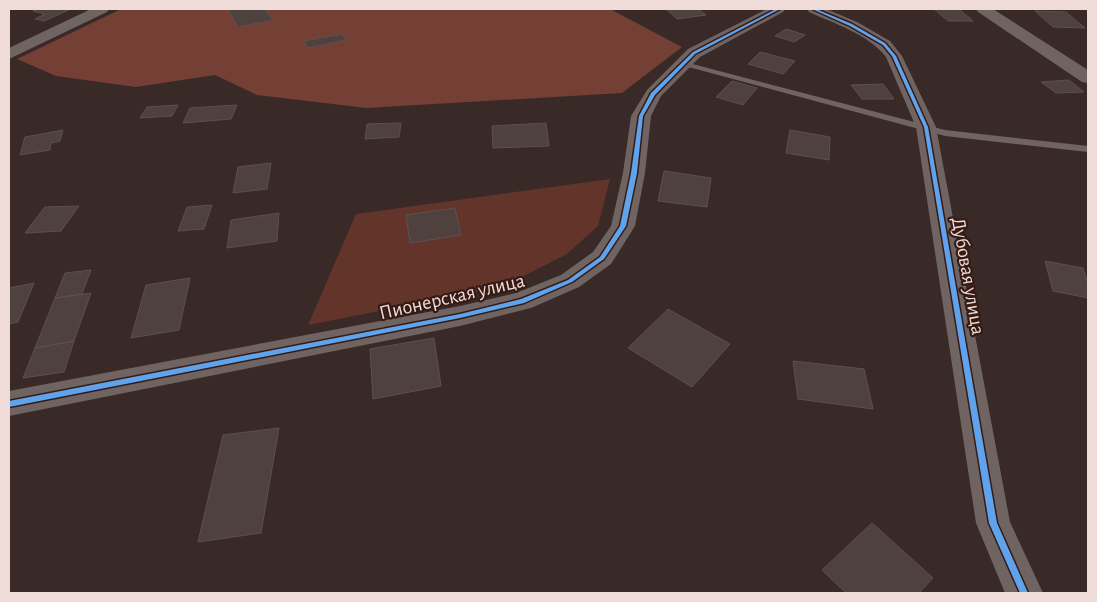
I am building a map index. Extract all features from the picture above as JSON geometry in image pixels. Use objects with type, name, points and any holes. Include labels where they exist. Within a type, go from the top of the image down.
[{"type":"street","points":[[9,54],[102,9]]},
{"type":"street","name":"Пионерская улица","points":[[9,404],[460,316],[522,301],[570,281],[602,258],[622,226],[634,174],[641,116],[653,94],[694,53],[778,9]]},
{"type":"street","name":"Дубовая улица","points":[[814,9],[851,25],[884,44],[894,56],[926,127],[993,523],[1024,593]]},
{"type":"street","points":[[983,9],[1088,78]]},
{"type":"lane","points":[[684,63],[945,133],[1088,149]]},
{"type":"shaded area","points":[[121,9],[610,9],[682,47],[622,93],[366,108],[257,95],[215,75],[136,87],[56,76],[17,59]]},
{"type":"shaded area","points":[[610,179],[598,226],[567,254],[502,287],[308,325],[356,214]]},
{"type":"building","points":[[39,9],[71,9],[44,21],[35,19],[45,14],[33,11]]},
{"type":"building","points":[[265,9],[273,20],[238,27],[228,10]]},
{"type":"building","points":[[666,9],[698,9],[706,15],[677,19]]},
{"type":"building","points":[[934,9],[959,9],[973,21],[948,21]]},
{"type":"building","points":[[1035,11],[1066,12],[1085,28],[1053,27]]},
{"type":"building","points":[[786,29],[805,35],[794,42],[775,36]]},
{"type":"building","points":[[342,34],[346,40],[308,48],[304,41]]},
{"type":"building","points":[[760,52],[795,61],[783,74],[748,64]]},
{"type":"building","points":[[1069,80],[1084,92],[1056,93],[1041,82]]},
{"type":"building","points":[[732,81],[757,88],[743,105],[716,97]]},
{"type":"building","points":[[883,84],[894,99],[862,99],[851,85]]},
{"type":"building","points":[[178,105],[172,116],[140,118],[147,107]]},
{"type":"building","points":[[237,105],[231,119],[183,123],[190,108]]},
{"type":"building","points":[[401,123],[399,137],[365,139],[367,124]]},
{"type":"building","points":[[546,123],[549,146],[493,148],[492,126]]},
{"type":"building","points":[[63,130],[60,141],[51,143],[50,150],[20,155],[25,137]]},
{"type":"building","points":[[790,130],[830,137],[829,160],[786,153]]},
{"type":"building","points":[[271,163],[267,189],[233,193],[238,167]]},
{"type":"building","points":[[664,171],[711,178],[707,207],[658,201]]},
{"type":"building","points":[[212,205],[204,229],[178,231],[187,207]]},
{"type":"building","points":[[79,206],[61,231],[25,233],[45,207]]},
{"type":"building","points":[[455,208],[461,235],[410,243],[406,215]]},
{"type":"building","points":[[279,213],[277,241],[227,248],[231,220]]},
{"type":"building","points":[[1045,261],[1083,268],[1088,283],[1088,298],[1053,291]]},
{"type":"building","points":[[91,270],[82,294],[55,298],[65,273]]},
{"type":"building","points":[[190,278],[179,330],[131,338],[146,285]]},
{"type":"building","points":[[34,283],[18,322],[9,324],[9,288]]},
{"type":"building","points":[[91,293],[74,341],[35,348],[55,298]]},
{"type":"building","points":[[668,309],[730,344],[692,387],[628,348]]},
{"type":"building","points":[[434,338],[441,386],[373,399],[370,349]]},
{"type":"building","points":[[74,341],[64,372],[23,378],[35,348]]},
{"type":"building","points":[[793,361],[864,369],[873,409],[798,399]]},
{"type":"building","points":[[279,428],[261,533],[198,542],[223,435]]},
{"type":"building","points":[[872,523],[933,578],[919,593],[846,593],[822,570]]},
{"type":"cycle path","points":[[9,404],[460,316],[522,301],[570,281],[602,258],[623,226],[634,173],[641,116],[653,94],[694,53],[778,9]]},
{"type":"cycle path","points":[[814,9],[851,25],[884,44],[894,56],[926,127],[993,523],[1024,593]]}]
